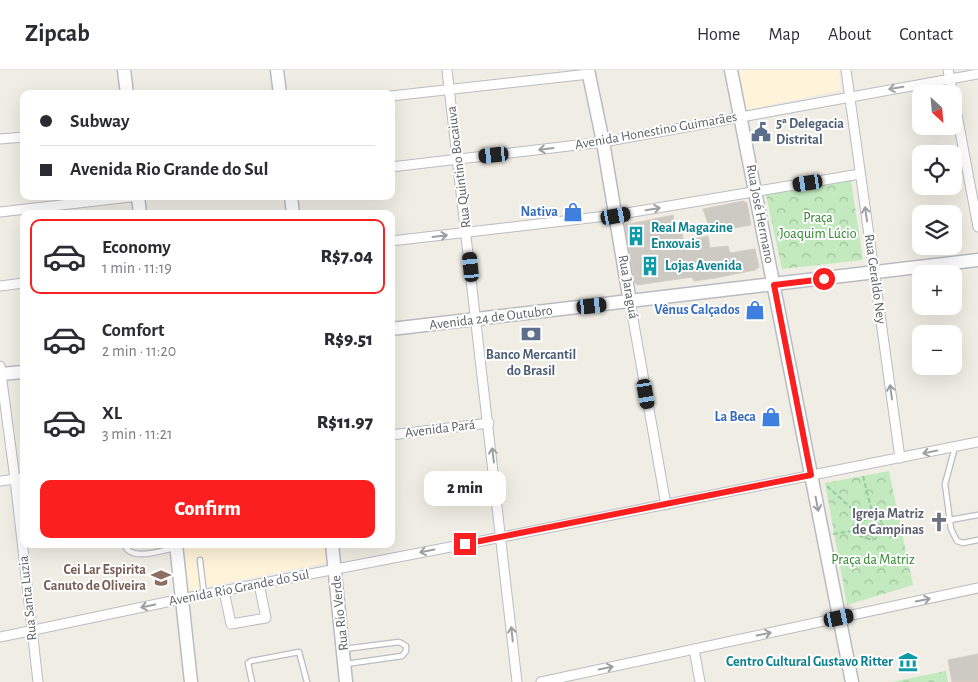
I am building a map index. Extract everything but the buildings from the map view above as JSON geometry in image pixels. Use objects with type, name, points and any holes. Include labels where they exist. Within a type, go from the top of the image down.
[{"type":"street","points":[[124,70],[126,90]]},
{"type":"street","points":[[277,70],[280,90]]},
{"type":"street","name":"Rua Quintino Bocaiuva","points":[[447,70],[489,423],[517,682]]},
{"type":"street","name":"Rua José Hermano","points":[[731,70],[852,682]]},
{"type":"street","name":"Rua Geraldo Ney","points":[[846,70],[900,458]]},
{"type":"street","points":[[395,96],[588,72]]},
{"type":"street","name":"Rua Jaraguá","points":[[588,72],[603,142],[666,505]]},
{"type":"street","name":"Avenida Honestino Guimarães","points":[[395,167],[603,142],[850,96],[949,74],[978,74]]},
{"type":"street","points":[[961,135],[978,227]]},
{"type":"street","points":[[0,139],[20,137]]},
{"type":"street","points":[[395,241],[616,216],[860,174]]},
{"type":"street","points":[[0,212],[104,200]]},
{"type":"street","name":"Avenida 24 de Outubro","points":[[395,329],[978,260]]},
{"type":"street","points":[[0,286],[20,284]]},
{"type":"street","name":"Rua Santa Luzia","points":[[0,366],[20,478]]},
{"type":"street","points":[[0,374],[20,372]]},
{"type":"street","name":"Avenida Pará","points":[[395,435],[489,423]]},
{"type":"street","name":"Avenida Rio Grande do Sul","points":[[0,637],[204,594],[666,505],[978,442]]},
{"type":"street","points":[[0,481],[20,478]]},
{"type":"street","name":"Rua Santa Luzia","points":[[25,548],[38,682]]},
{"type":"street","points":[[176,548],[191,682]]},
{"type":"street","name":"Rua Rio Verde","points":[[332,548],[346,682]]},
{"type":"street","points":[[224,591],[231,624],[266,618],[259,584]]},
{"type":"street","points":[[541,682],[978,588]]},
{"type":"street","points":[[694,649],[700,682]]},
{"type":"lane","points":[[955,447],[945,484],[951,529],[957,541],[963,543],[978,540]]},
{"type":"lane","points":[[950,520],[978,515]]},
{"type":"lane","points":[[125,548],[131,553],[142,554],[168,548]]},
{"type":"lane","points":[[200,560],[204,594]]},
{"type":"lane","points":[[343,649],[399,642],[404,643],[406,651],[402,656],[345,665]]},
{"type":"lane","points":[[252,682],[248,668],[248,663],[251,661],[300,652],[307,682]]},
{"type":"path","points":[[863,476],[873,516]]},
{"type":"path","points":[[827,486],[864,520]]},
{"type":"path","points":[[881,518],[882,534],[873,540],[860,536],[856,524],[873,516],[881,518],[896,514]]},
{"type":"path","points":[[823,536],[858,530]]},
{"type":"shaded area","points":[[737,70],[839,70],[841,90],[745,110]]},
{"type":"shaded area","points":[[182,548],[327,548],[329,562],[186,591]]},
{"type":"green space","name":"Praça Joaquim Lúcio","points":[[851,181],[863,260],[782,269],[766,195]]},
{"type":"green space","name":"Praça da Matriz","points":[[889,471],[913,585],[847,605],[825,483]]},
{"type":"green space","points":[[946,671],[948,682],[892,682]]},
{"type":"place","name":"5ª Delegacia Distrital","points":[[761,132]]},
{"type":"place","name":"Nativa","points":[[573,212]]},
{"type":"place","name":"Real Magazine Enxovais","points":[[636,236]]},
{"type":"place","name":"Lojas Avenida","points":[[650,266]]},
{"type":"place","name":"Vênus Calçados","points":[[755,310]]},
{"type":"place","name":"Banco Mercantil do Brasil","points":[[531,334]]},
{"type":"place","name":"La Beca","points":[[771,417]]},
{"type":"place","name":"Igreja Matriz de Campinas","points":[[939,522]]},
{"type":"place","name":"Cei Lar Espirita Canuto de Oliveira","points":[[161,578]]},
{"type":"place","name":"Centro Cultural Gustavo Ritter","points":[[908,662]]},
{"type":"route","points":[[465,544],[811,475],[774,285],[824,279]]}]
